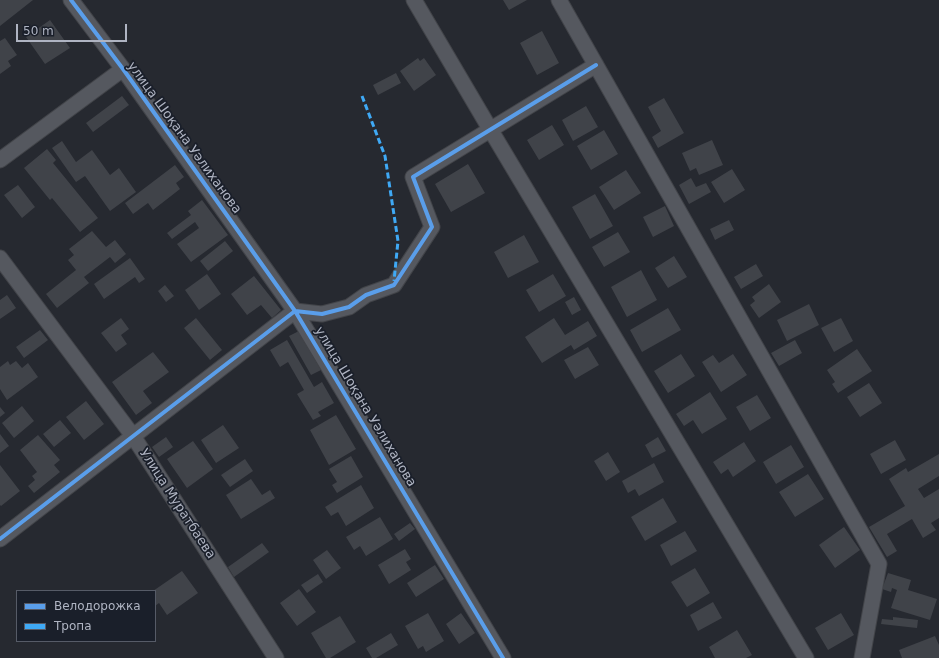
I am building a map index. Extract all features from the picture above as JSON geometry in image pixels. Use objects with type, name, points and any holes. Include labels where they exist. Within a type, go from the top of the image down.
[{"type":"street","name":"улица Шоқана Уәлиханова","points":[[71,0],[123,69],[295,311],[503,658]]},
{"type":"street","points":[[414,0],[490,130],[806,658]]},
{"type":"street","points":[[559,0],[879,564],[862,658]]},
{"type":"street","points":[[0,539],[295,311],[322,314],[348,307],[366,295],[394,285],[432,227],[413,177],[596,65]]},
{"type":"street","points":[[0,160],[123,69]]},
{"type":"street","name":"Улица Муратбаева","points":[[0,258],[133,436],[276,658]]},
{"type":"building","points":[[0,0],[33,0],[0,26]]},
{"type":"building","points":[[503,0],[527,0],[509,10]]},
{"type":"building","points":[[50,20],[70,48],[45,64],[26,37]]},
{"type":"building","points":[[542,31],[559,63],[537,75],[520,43]]},
{"type":"building","points":[[5,38],[17,55],[8,61],[11,66],[0,74],[0,41]]},
{"type":"building","points":[[418,58],[420,61],[424,58],[436,75],[414,91],[400,71]]},
{"type":"building","points":[[396,73],[401,83],[378,95],[373,85]]},
{"type":"building","points":[[122,96],[129,105],[93,132],[86,123]]},
{"type":"building","points":[[664,98],[684,133],[658,148],[652,137],[661,131],[648,107]]},
{"type":"building","points":[[586,106],[598,127],[573,141],[562,120]]},
{"type":"building","points":[[552,125],[564,145],[539,160],[527,140]]},
{"type":"building","points":[[604,130],[618,154],[591,170],[577,146]]},
{"type":"building","points":[[712,140],[723,165],[699,175],[696,168],[690,171],[682,153]]},
{"type":"building","points":[[62,141],[76,162],[92,150],[110,175],[119,168],[136,192],[110,211],[85,176],[76,182],[52,148]]},
{"type":"building","points":[[47,149],[56,160],[53,163],[98,218],[80,232],[52,198],[50,200],[24,168]]},
{"type":"building","points":[[468,164],[485,193],[451,212],[435,184]]},
{"type":"building","points":[[175,165],[184,177],[176,183],[180,189],[153,210],[148,203],[133,214],[125,203]]},
{"type":"building","points":[[732,169],[745,190],[724,203],[711,182]]},
{"type":"building","points":[[626,170],[641,193],[614,210],[599,187]]},
{"type":"building","points":[[691,178],[696,187],[706,183],[711,192],[689,204],[679,185]]},
{"type":"building","points":[[18,185],[35,207],[22,218],[4,195]]},
{"type":"building","points":[[595,194],[613,226],[590,239],[572,207]]},
{"type":"building","points":[[202,200],[228,235],[191,262],[177,244],[199,228],[195,222],[172,239],[167,233],[191,215],[188,211]]},
{"type":"building","points":[[665,206],[674,226],[653,237],[643,217]]},
{"type":"building","points":[[729,220],[734,230],[715,240],[710,229]]},
{"type":"building","points":[[92,231],[106,247],[115,240],[126,254],[115,263],[110,257],[84,277],[89,283],[57,308],[46,294],[76,270],[68,260],[74,255],[69,249]]},
{"type":"building","points":[[618,232],[630,252],[604,267],[592,247]]},
{"type":"building","points":[[524,235],[539,262],[508,278],[494,252]]},
{"type":"building","points":[[225,241],[233,251],[208,271],[200,261]]},
{"type":"building","points":[[674,256],[687,277],[668,288],[655,268]]},
{"type":"building","points":[[130,258],[145,279],[139,283],[135,277],[104,299],[94,284]]},
{"type":"building","points":[[756,264],[763,276],[741,289],[734,277]]},
{"type":"building","points":[[641,270],[657,300],[627,317],[611,287]]},
{"type":"building","points":[[207,274],[221,294],[199,310],[185,290]]},
{"type":"building","points":[[553,274],[566,296],[539,312],[526,290]]},
{"type":"building","points":[[254,276],[281,310],[272,318],[261,305],[247,315],[231,294]]},
{"type":"building","points":[[769,284],[781,302],[759,318],[750,305],[755,301],[752,297]]},
{"type":"building","points":[[165,285],[174,296],[166,302],[158,291]]},
{"type":"building","points":[[7,295],[16,308],[0,319],[0,300]]},
{"type":"building","points":[[574,297],[581,310],[572,315],[565,302]]},
{"type":"building","points":[[809,304],[819,325],[787,341],[777,320]]},
{"type":"building","points":[[668,308],[681,330],[642,352],[630,330]]},
{"type":"building","points":[[121,318],[129,329],[121,335],[127,344],[116,352],[101,333]]},
{"type":"building","points":[[196,318],[222,350],[210,360],[184,328]]},
{"type":"building","points":[[554,318],[565,335],[588,321],[597,336],[574,350],[571,345],[542,363],[525,337]]},
{"type":"building","points":[[841,318],[853,341],[834,352],[821,328]]},
{"type":"building","points":[[40,330],[48,340],[24,358],[16,347]]},
{"type":"building","points":[[299,331],[321,370],[311,375],[289,336]]},
{"type":"building","points":[[287,340],[314,387],[322,382],[334,403],[318,412],[321,416],[313,420],[297,394],[304,390],[288,362],[280,367],[270,350]]},
{"type":"building","points":[[795,340],[802,353],[779,366],[771,353]]},
{"type":"building","points":[[588,347],[599,365],[575,379],[564,360]]},
{"type":"building","points":[[857,349],[872,371],[838,393],[832,384],[835,382],[827,370]]},
{"type":"building","points":[[153,352],[169,372],[143,391],[152,403],[136,415],[112,382]]},
{"type":"building","points":[[681,354],[695,376],[668,393],[654,371]]},
{"type":"building","points":[[733,354],[747,375],[721,392],[702,362],[713,355],[719,363]]},
{"type":"building","points":[[8,361],[10,365],[16,361],[22,368],[28,363],[38,377],[7,400],[0,389],[0,367]]},
{"type":"building","points":[[869,383],[882,403],[860,417],[847,397]]},
{"type":"building","points":[[710,392],[727,419],[702,434],[693,420],[684,426],[676,414]]},
{"type":"building","points":[[757,395],[771,418],[750,431],[736,407]]},
{"type":"building","points":[[86,401],[104,424],[84,440],[66,417]]},
{"type":"building","points":[[22,406],[34,421],[14,438],[2,423]]},
{"type":"building","points":[[0,407],[5,413],[0,417]]},
{"type":"building","points":[[336,415],[356,449],[329,465],[310,430]]},
{"type":"building","points":[[60,420],[71,433],[54,447],[43,434]]},
{"type":"building","points":[[223,425],[239,448],[216,463],[201,440]]},
{"type":"building","points":[[0,434],[9,446],[0,453]]},
{"type":"building","points":[[38,435],[60,460],[54,465],[60,472],[34,493],[28,486],[35,480],[32,476],[37,472],[20,450]]},
{"type":"building","points":[[166,437],[173,447],[159,457],[152,447]]},
{"type":"building","points":[[658,437],[666,451],[652,458],[645,445]]},
{"type":"building","points":[[895,440],[906,460],[881,474],[870,454]]},
{"type":"building","points":[[193,441],[213,469],[187,488],[167,459]]},
{"type":"building","points":[[744,442],[756,461],[733,477],[728,469],[721,474],[713,462]]},
{"type":"building","points":[[791,445],[804,467],[776,484],[763,462]]},
{"type":"building","points":[[608,452],[620,472],[606,481],[594,461]]},
{"type":"building","points":[[939,454],[939,476],[918,489],[924,498],[939,489],[939,518],[931,523],[936,530],[923,538],[912,519],[887,534],[897,551],[887,557],[869,527],[905,506],[889,479],[906,468],[908,472]]},
{"type":"building","points":[[351,456],[363,477],[337,493],[332,485],[337,482],[329,469]]},
{"type":"building","points":[[245,459],[253,471],[230,487],[221,475]]},
{"type":"building","points":[[654,463],[664,482],[639,496],[635,489],[628,493],[622,481]]},
{"type":"building","points":[[0,465],[20,491],[1,506],[0,505]]},
{"type":"building","points":[[808,474],[824,499],[795,517],[779,492]]},
{"type":"building","points":[[251,479],[262,495],[270,490],[275,498],[241,519],[226,495]]},
{"type":"building","points":[[361,485],[374,508],[346,526],[338,512],[331,516],[325,507]]},
{"type":"building","points":[[663,498],[677,522],[645,541],[631,517]]},
{"type":"building","points":[[380,517],[393,539],[366,556],[360,546],[354,550],[346,537]]},
{"type":"building","points":[[410,523],[415,529],[399,541],[394,534]]},
{"type":"building","points":[[844,527],[860,550],[835,568],[819,545]]},
{"type":"building","points":[[685,531],[697,551],[671,566],[660,545]]},
{"type":"building","points":[[262,543],[269,552],[234,577],[228,567]]},
{"type":"building","points":[[405,549],[411,559],[406,562],[411,570],[389,584],[378,565]]},
{"type":"building","points":[[327,550],[341,568],[326,579],[313,560]]},
{"type":"building","points":[[435,565],[444,579],[416,597],[407,583]]},
{"type":"building","points":[[695,568],[710,593],[687,607],[671,582]]},
{"type":"building","points":[[182,571],[198,593],[167,615],[159,603],[156,605],[156,590],[154,590]]},
{"type":"building","points":[[888,573],[911,580],[908,590],[937,599],[930,620],[891,608],[897,590],[892,588],[891,592],[882,589]]},
{"type":"building","points":[[318,574],[323,582],[307,593],[301,585]]},
{"type":"building","points":[[299,589],[316,612],[297,626],[280,603]]},
{"type":"building","points":[[713,602],[722,618],[698,631],[690,615]]},
{"type":"building","points":[[428,613],[444,641],[426,652],[423,646],[418,649],[405,626]]},
{"type":"building","points":[[461,613],[475,633],[459,644],[446,624]]},
{"type":"building","points":[[841,613],[854,635],[828,650],[815,628]]},
{"type":"building","points":[[340,616],[356,642],[330,658],[326,658],[311,633]]},
{"type":"building","points":[[893,617],[918,620],[917,628],[881,624],[882,619],[893,620]]},
{"type":"building","points":[[737,630],[752,655],[746,658],[715,658],[709,647]]},
{"type":"building","points":[[391,633],[398,645],[376,658],[372,658],[366,648]]},
{"type":"building","points":[[935,636],[939,645],[939,658],[902,658],[899,650]]},
{"type":"marked path","points":[[362,96],[385,156],[398,241],[394,281]]},
{"type":"cycle path","points":[[71,0],[123,69],[295,311],[503,658]]},
{"type":"cycle path","points":[[0,539],[295,311],[322,314],[349,307],[366,295],[394,285],[432,227],[413,177],[596,65]]}]
